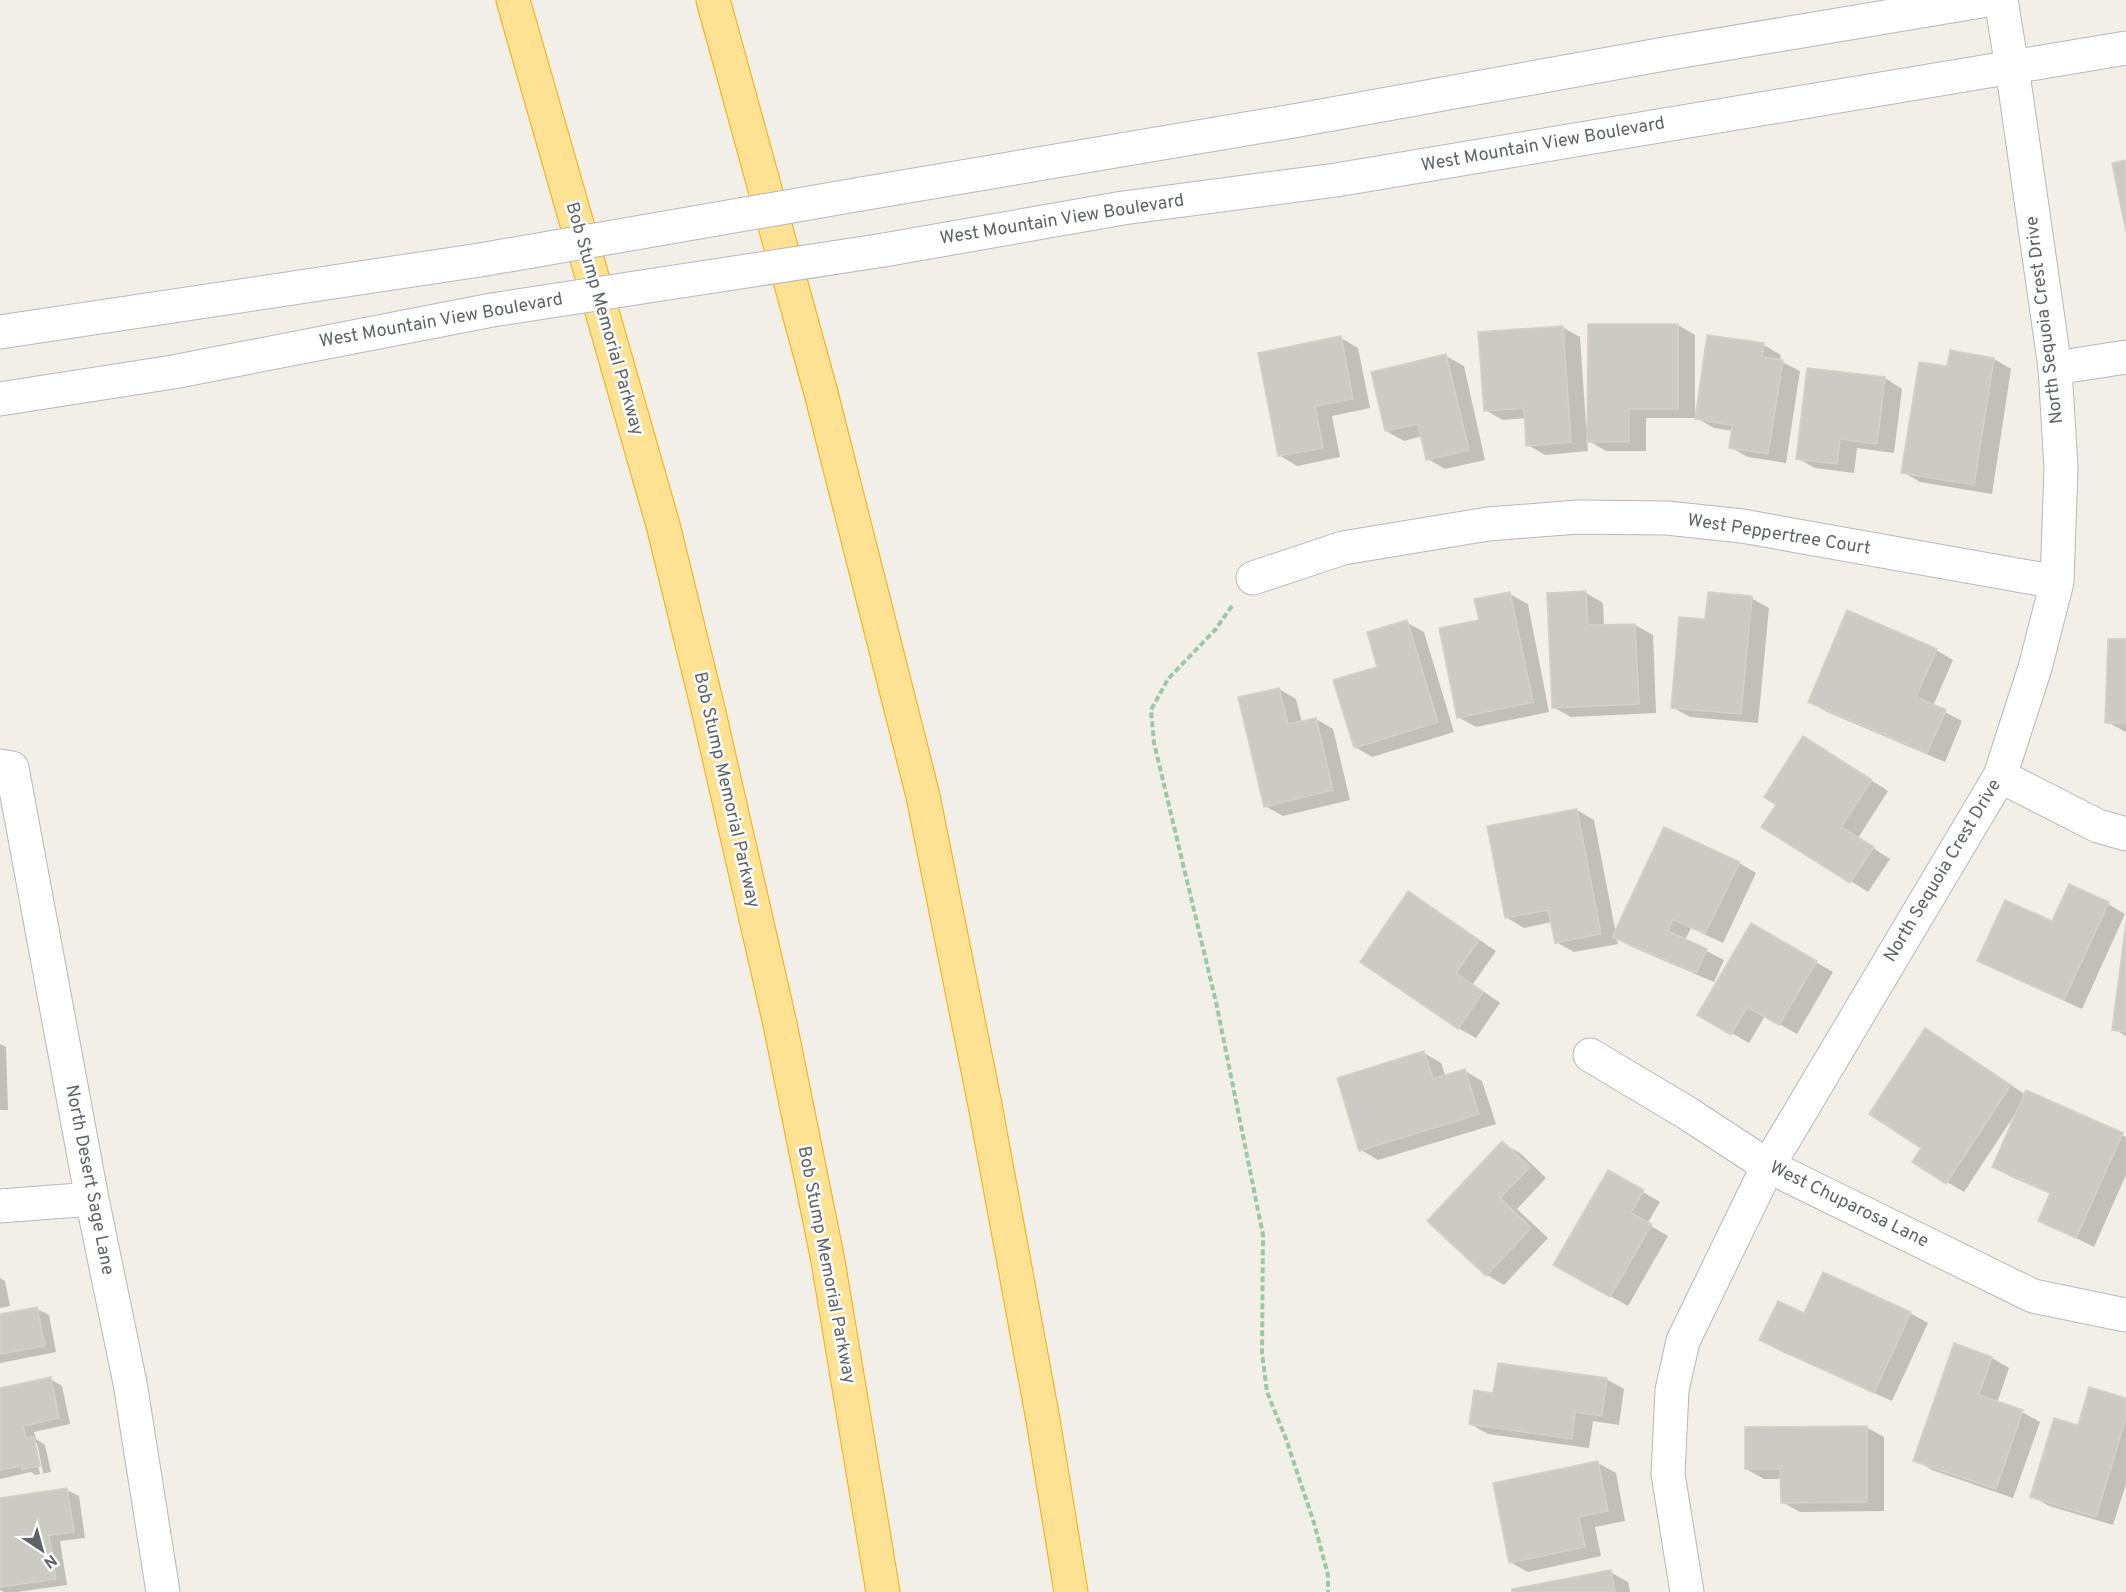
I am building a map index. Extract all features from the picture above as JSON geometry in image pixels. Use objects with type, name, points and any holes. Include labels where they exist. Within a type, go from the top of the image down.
[{"type":"highway","name":"Bob Stump Memorial Parkway","points":[[513,0],[663,525],[712,724],[780,1024],[828,1261],[883,1592]]},
{"type":"highway","points":[[713,0],[821,393],[923,796],[985,1105],[1043,1420],[1071,1592]]},
{"type":"street","points":[[0,332],[480,260],[1253,129],[1670,53],[1987,0]]},
{"type":"street","name":"North Sequoia Crest Drive","points":[[1687,1592],[1668,1474],[1672,1390],[1683,1341],[1768,1166],[2000,776],[2035,668],[2057,582],[2061,468],[2055,368],[2001,0]]},
{"type":"street","name":"West Mountain View Boulevard","points":[[0,399],[173,372],[492,310],[884,250],[1123,208],[1336,180],[2126,48]]},
{"type":"street","points":[[2055,368],[2126,357]]},
{"type":"street","name":"West Peppertree Court","points":[[1253,578],[1343,548],[1488,524],[1578,517],[1667,518],[1742,526],[2057,582]]},
{"type":"street","name":"North Desert Sage Lane","points":[[6,767],[130,1383],[163,1592]]},
{"type":"street","points":[[2000,776],[2098,826],[2126,834]]},
{"type":"street","name":"West Chuparosa Lane","points":[[1590,1055],[1687,1113],[1768,1166],[2033,1296],[2126,1315]]},
{"type":"street","points":[[0,1206],[92,1199]]},
{"type":"path","points":[[1253,578],[1215,630],[1168,679],[1151,710],[1154,742],[1216,1002],[1263,1235],[1262,1353],[1267,1392],[1286,1439],[1314,1523],[1328,1575],[1328,1592]]},
{"type":"building","points":[[2126,160],[2126,232],[2112,163]]},
{"type":"building","points":[[1588,324],[1678,324],[1678,409],[1629,409],[1629,442],[1587,442]]},
{"type":"building","points":[[1563,326],[1571,442],[1526,446],[1524,408],[1484,411],[1478,332]]},
{"type":"building","points":[[1707,335],[1764,343],[1762,357],[1783,360],[1768,454],[1729,448],[1732,425],[1695,419]]},
{"type":"building","points":[[1341,336],[1353,399],[1315,406],[1323,448],[1278,456],[1258,353]]},
{"type":"building","points":[[1950,350],[1994,358],[1974,485],[1901,473],[1919,362],[1947,366]]},
{"type":"building","points":[[1446,354],[1469,450],[1426,460],[1418,424],[1385,431],[1371,372]]},
{"type":"building","points":[[1807,368],[1885,377],[1877,444],[1840,439],[1837,464],[1796,459]]},
{"type":"building","points":[[1586,591],[1588,625],[1635,624],[1639,704],[1552,708],[1547,593]]},
{"type":"building","points":[[1510,592],[1533,702],[1457,718],[1439,628],[1479,620],[1474,599]]},
{"type":"building","points":[[1708,592],[1752,596],[1741,714],[1671,708],[1679,617],[1705,619]]},
{"type":"building","points":[[1847,610],[1937,649],[1916,697],[1946,710],[1927,753],[1808,702]]},
{"type":"building","points":[[1407,620],[1438,722],[1354,748],[1333,680],[1377,667],[1367,632]]},
{"type":"building","points":[[2108,639],[2126,639],[2126,723],[2105,723]]},
{"type":"building","points":[[1279,688],[1288,724],[1316,718],[1333,790],[1264,807],[1238,697]]},
{"type":"building","points":[[1803,736],[1872,780],[1841,827],[1874,847],[1850,883],[1761,827],[1776,805],[1764,797]]},
{"type":"building","points":[[1577,809],[1601,934],[1555,943],[1548,910],[1505,918],[1487,826]]},
{"type":"building","points":[[1664,827],[1740,862],[1705,934],[1673,919],[1668,931],[1707,949],[1696,973],[1612,937]]},
{"type":"building","points":[[2069,884],[2109,902],[2064,1000],[1977,961],[2005,900],[2052,921]]},
{"type":"building","points":[[1408,891],[1479,940],[1456,973],[1483,992],[1458,1029],[1360,962]]},
{"type":"building","points":[[2126,922],[2126,1032],[2112,1030]]},
{"type":"building","points":[[1751,923],[1817,961],[1779,1025],[1747,1007],[1731,1035],[1697,1015]]},
{"type":"building","points":[[1925,1028],[2011,1085],[1946,1184],[1912,1162],[1921,1148],[1869,1114]]},
{"type":"building","points":[[1424,1051],[1433,1079],[1465,1069],[1479,1114],[1359,1151],[1337,1078]]},
{"type":"building","points":[[2026,1090],[2123,1133],[2076,1238],[2038,1221],[2050,1193],[1992,1167]]},
{"type":"building","points":[[1502,1141],[1530,1167],[1500,1198],[1531,1228],[1486,1276],[1427,1221]]},
{"type":"building","points":[[1608,1170],[1644,1190],[1631,1213],[1652,1224],[1610,1297],[1553,1265]]},
{"type":"building","points":[[1823,1272],[1911,1312],[1874,1393],[1759,1340],[1778,1301],[1804,1313]]},
{"type":"building","points":[[37,1307],[45,1346],[0,1354],[0,1314]]},
{"type":"building","points":[[1954,1343],[1992,1357],[1979,1395],[2023,1410],[1996,1489],[1913,1461]]},
{"type":"building","points":[[1498,1363],[1607,1378],[1602,1416],[1575,1412],[1572,1439],[1469,1424],[1474,1390],[1493,1393]]},
{"type":"building","points":[[51,1377],[59,1418],[23,1426],[26,1438],[34,1437],[40,1466],[0,1470],[0,1388]]},
{"type":"building","points":[[2089,1387],[2126,1398],[2126,1418],[2096,1517],[2030,1497],[2054,1418],[2078,1425]]},
{"type":"building","points":[[1867,1426],[1867,1502],[1781,1503],[1780,1469],[1745,1469],[1745,1427]]},
{"type":"building","points":[[1598,1461],[1608,1511],[1579,1517],[1585,1547],[1509,1563],[1493,1483]]},
{"type":"building","points":[[67,1488],[74,1532],[49,1535],[56,1579],[0,1587],[0,1498]]},
{"type":"building","points":[[1611,1570],[1615,1592],[1512,1592],[1512,1589]]}]
